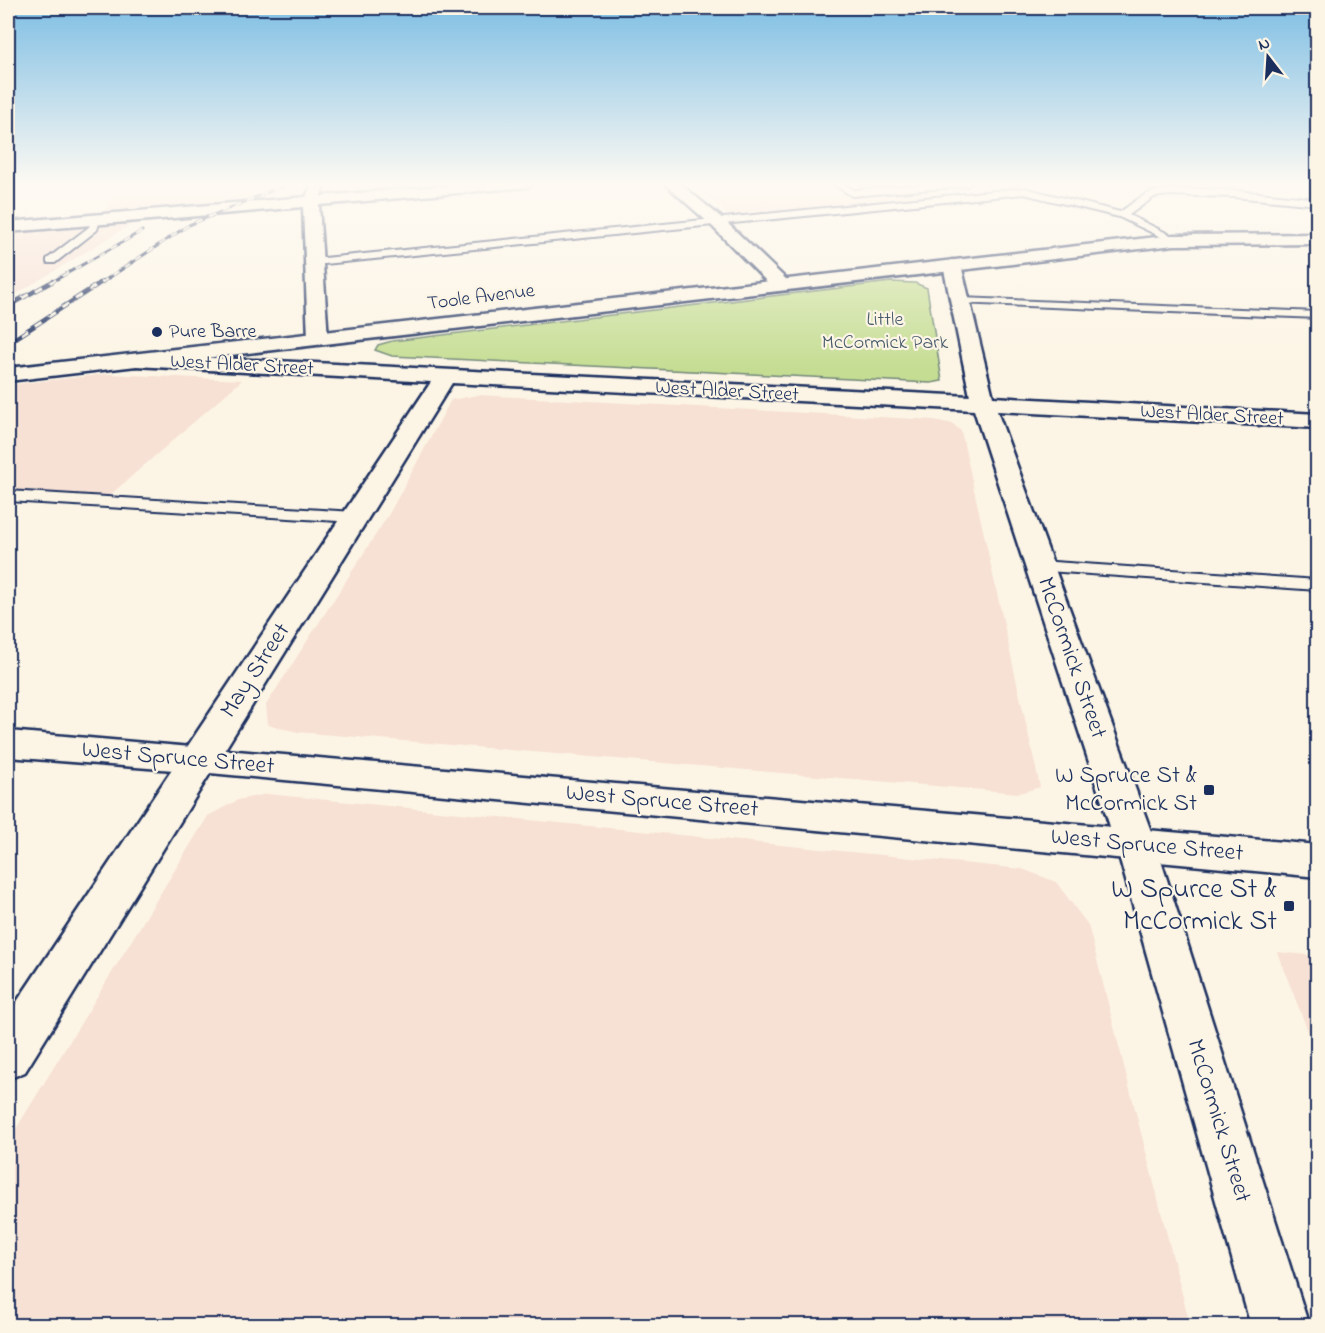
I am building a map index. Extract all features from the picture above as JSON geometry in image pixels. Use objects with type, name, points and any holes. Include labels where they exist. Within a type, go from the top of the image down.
[{"type":"street","points":[[313,245],[318,339]]},
{"type":"street","points":[[741,245],[781,285]]},
{"type":"street","name":"Toole Avenue","points":[[8,375],[1128,245]]},
{"type":"street","name":"McCormick Street","points":[[952,265],[983,404],[1136,845],[1280,1326]]},
{"type":"street","name":"West Alder Street","points":[[136,360],[1317,422]]},
{"type":"street","name":"May Street","points":[[8,1056],[445,377]]},
{"type":"street","name":"West Spruce Street","points":[[8,744],[199,759],[1317,861]]},
{"type":"lane","points":[[51,261],[72,245]]},
{"type":"lane","points":[[314,262],[483,245]]},
{"type":"lane","points":[[960,301],[1317,315]]},
{"type":"lane","points":[[8,496],[355,517]]},
{"type":"lane","points":[[1039,566],[1317,585]]},
{"type":"shaded area","points":[[8,245],[97,245],[8,299]]},
{"type":"shaded area","points":[[107,374],[242,380],[102,502],[8,496],[8,385]]},
{"type":"shaded area","points":[[478,395],[934,420],[953,424],[961,431],[1040,787],[1019,793],[298,732],[268,725],[266,705],[389,514],[451,400]]},
{"type":"shaded area","points":[[267,794],[1022,869],[1056,882],[1088,925],[1190,1325],[8,1325],[8,1142],[208,816],[238,800]]},
{"type":"shaded area","points":[[1277,952],[1317,956],[1317,1054]]},
{"type":"green space","name":"Little McCormick Park","points":[[891,282],[915,283],[927,288],[942,381],[931,383],[392,356],[375,350],[378,345],[392,341]]},
{"type":"railway","points":[[50,283],[117,245]]},
{"type":"railway","points":[[101,283],[158,245]]},
{"type":"railway","points":[[8,306],[53,281]]},
{"type":"railway","points":[[8,343],[103,281]]},
{"type":"place","name":"Pure Barre","points":[[157,332]]},
{"type":"place","name":"W Spruce St & McCormick St","points":[[1209,790]]},
{"type":"place","name":"W Spurce St & McCormick St","points":[[1289,906]]}]
